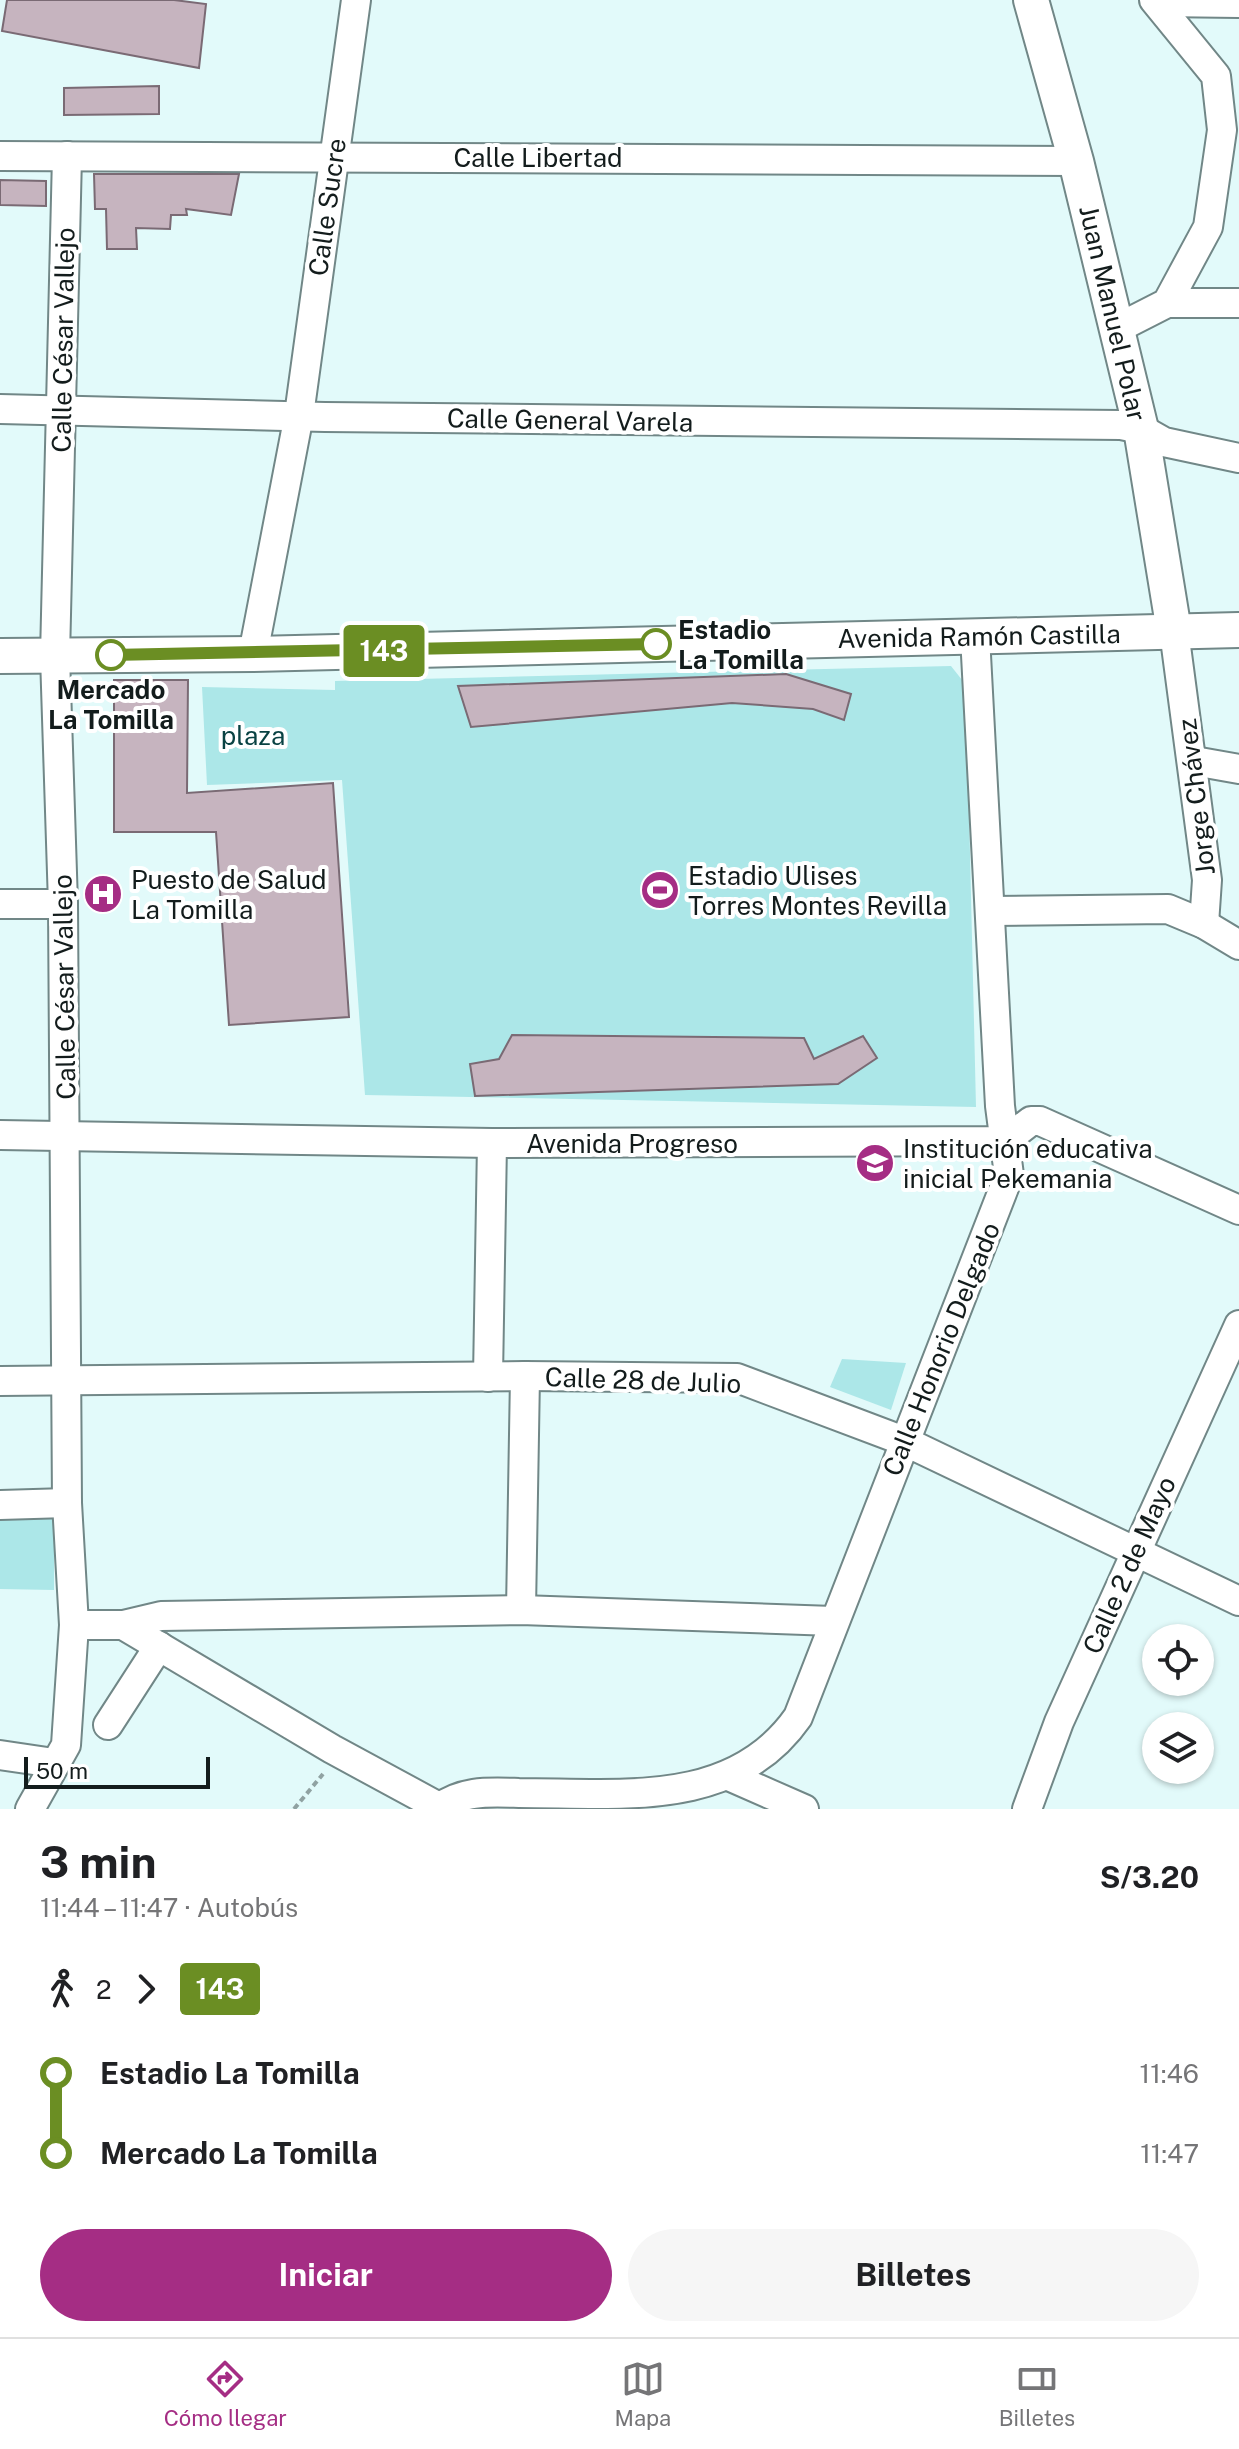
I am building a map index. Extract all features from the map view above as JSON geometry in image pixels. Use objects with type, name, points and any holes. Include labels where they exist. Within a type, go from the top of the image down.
[{"type":"main road","name":"Juan Manuel Polar","points":[[1031,0],[1076,161],[1141,429],[1174,631]]},
{"type":"main road","name":"Avenida Ramón Castilla","points":[[0,656],[253,654],[1239,630]]},
{"type":"street","name":"Calle Sucre","points":[[253,654],[299,415],[356,0]]},
{"type":"street","points":[[1156,1],[1239,3]]},
{"type":"street","points":[[1156,1],[1216,76],[1222,130],[1208,227],[1167,303]]},
{"type":"street","name":"Calle Libertad","points":[[0,156],[1076,161]]},
{"type":"street","name":"Calle César Vallejo","points":[[34,1807],[54,1763],[66,1745],[74,1625],[67,1503],[63,904],[55,656],[67,156]]},
{"type":"street","points":[[1116,329],[1167,303],[1239,303]]},
{"type":"street","name":"Calle General Varela","points":[[0,409],[1121,425],[1141,429],[1164,442],[1239,458]]},
{"type":"street","name":"Jorge Chávez","points":[[1174,631],[1194,761],[1207,880],[1204,924]]},
{"type":"street","name":"Calle Honorio Delgado","points":[[424,1805],[467,1793],[647,1794],[702,1787],[731,1777],[770,1753],[798,1717],[1009,1175],[975,636]]},
{"type":"street","points":[[1194,761],[1239,769]]},
{"type":"street","points":[[0,904],[63,904]]},
{"type":"street","points":[[991,911],[1168,909],[1204,924],[1239,945]]},
{"type":"street","points":[[1005,1141],[1031,1121],[1040,1121],[1239,1210]]},
{"type":"street","name":"Avenida Progreso","points":[[0,1135],[492,1143],[1005,1141]]},
{"type":"street","points":[[488,1377],[492,1143]]},
{"type":"street","name":"Calle 2 de Mayo","points":[[1027,1809],[1059,1722],[1239,1325]]},
{"type":"street","points":[[521,1610],[525,1376]]},
{"type":"street","name":"Calle 28 de Julio","points":[[0,1381],[525,1376],[737,1378],[904,1441],[1239,1601]]},
{"type":"street","points":[[0,1505],[67,1503]]},
{"type":"street","points":[[74,1625],[123,1625],[161,1616],[521,1610],[833,1621]]},
{"type":"street","points":[[123,1625],[424,1805]]},
{"type":"street","points":[[108,1725],[159,1646]]},
{"type":"street","points":[[0,1755],[54,1763]]},
{"type":"street","points":[[731,1777],[804,1809]]},
{"type":"path","points":[[294,1809],[340,1754]]},
{"type":"green space","name":"Estadio Ulises Torres Montes Revilla","points":[[951,666],[966,685],[976,1107],[365,1095],[342,780],[207,785],[202,687],[335,690],[335,681]]},
{"type":"green space","points":[[842,1359],[906,1363],[891,1410],[830,1387]]},
{"type":"green space","points":[[0,1518],[54,1519],[54,1590],[0,1589]]},
{"type":"building","points":[[7,0],[174,0],[206,4],[199,68],[2,31]]},
{"type":"building","points":[[159,86],[159,114],[64,115],[64,88]]},
{"type":"building","points":[[94,174],[239,174],[231,215],[186,209],[187,215],[171,215],[170,229],[136,228],[137,249],[107,249],[106,209],[95,209]]},
{"type":"building","points":[[0,180],[46,181],[46,206],[0,205]]},
{"type":"building","points":[[786,674],[851,694],[844,720],[813,709],[732,703],[471,727],[458,686]]},
{"type":"building","points":[[114,680],[188,680],[187,793],[333,783],[349,1017],[229,1025],[216,832],[114,832]]},
{"type":"building","points":[[512,1035],[804,1038],[814,1059],[863,1036],[877,1058],[838,1084],[475,1096],[470,1064],[499,1059]]},
{"type":"bus line","name":"143","points":[[111,655],[656,644]]},
{"type":"place","name":"Estadio La Tomilla","points":[[656,644]]},
{"type":"place","name":"Mercado La Tomilla","points":[[111,655]]},
{"type":"place","name":"Estadio Ulises Torres Montes Revilla","points":[[660,890]]},
{"type":"place","name":"Puesto de Salud La Tomilla","points":[[103,894]]},
{"type":"place","name":"Institución educativa inicial Pekemania","points":[[875,1163]]},
{"type":"park label","name":"plaza","points":[[253,735]]}]
